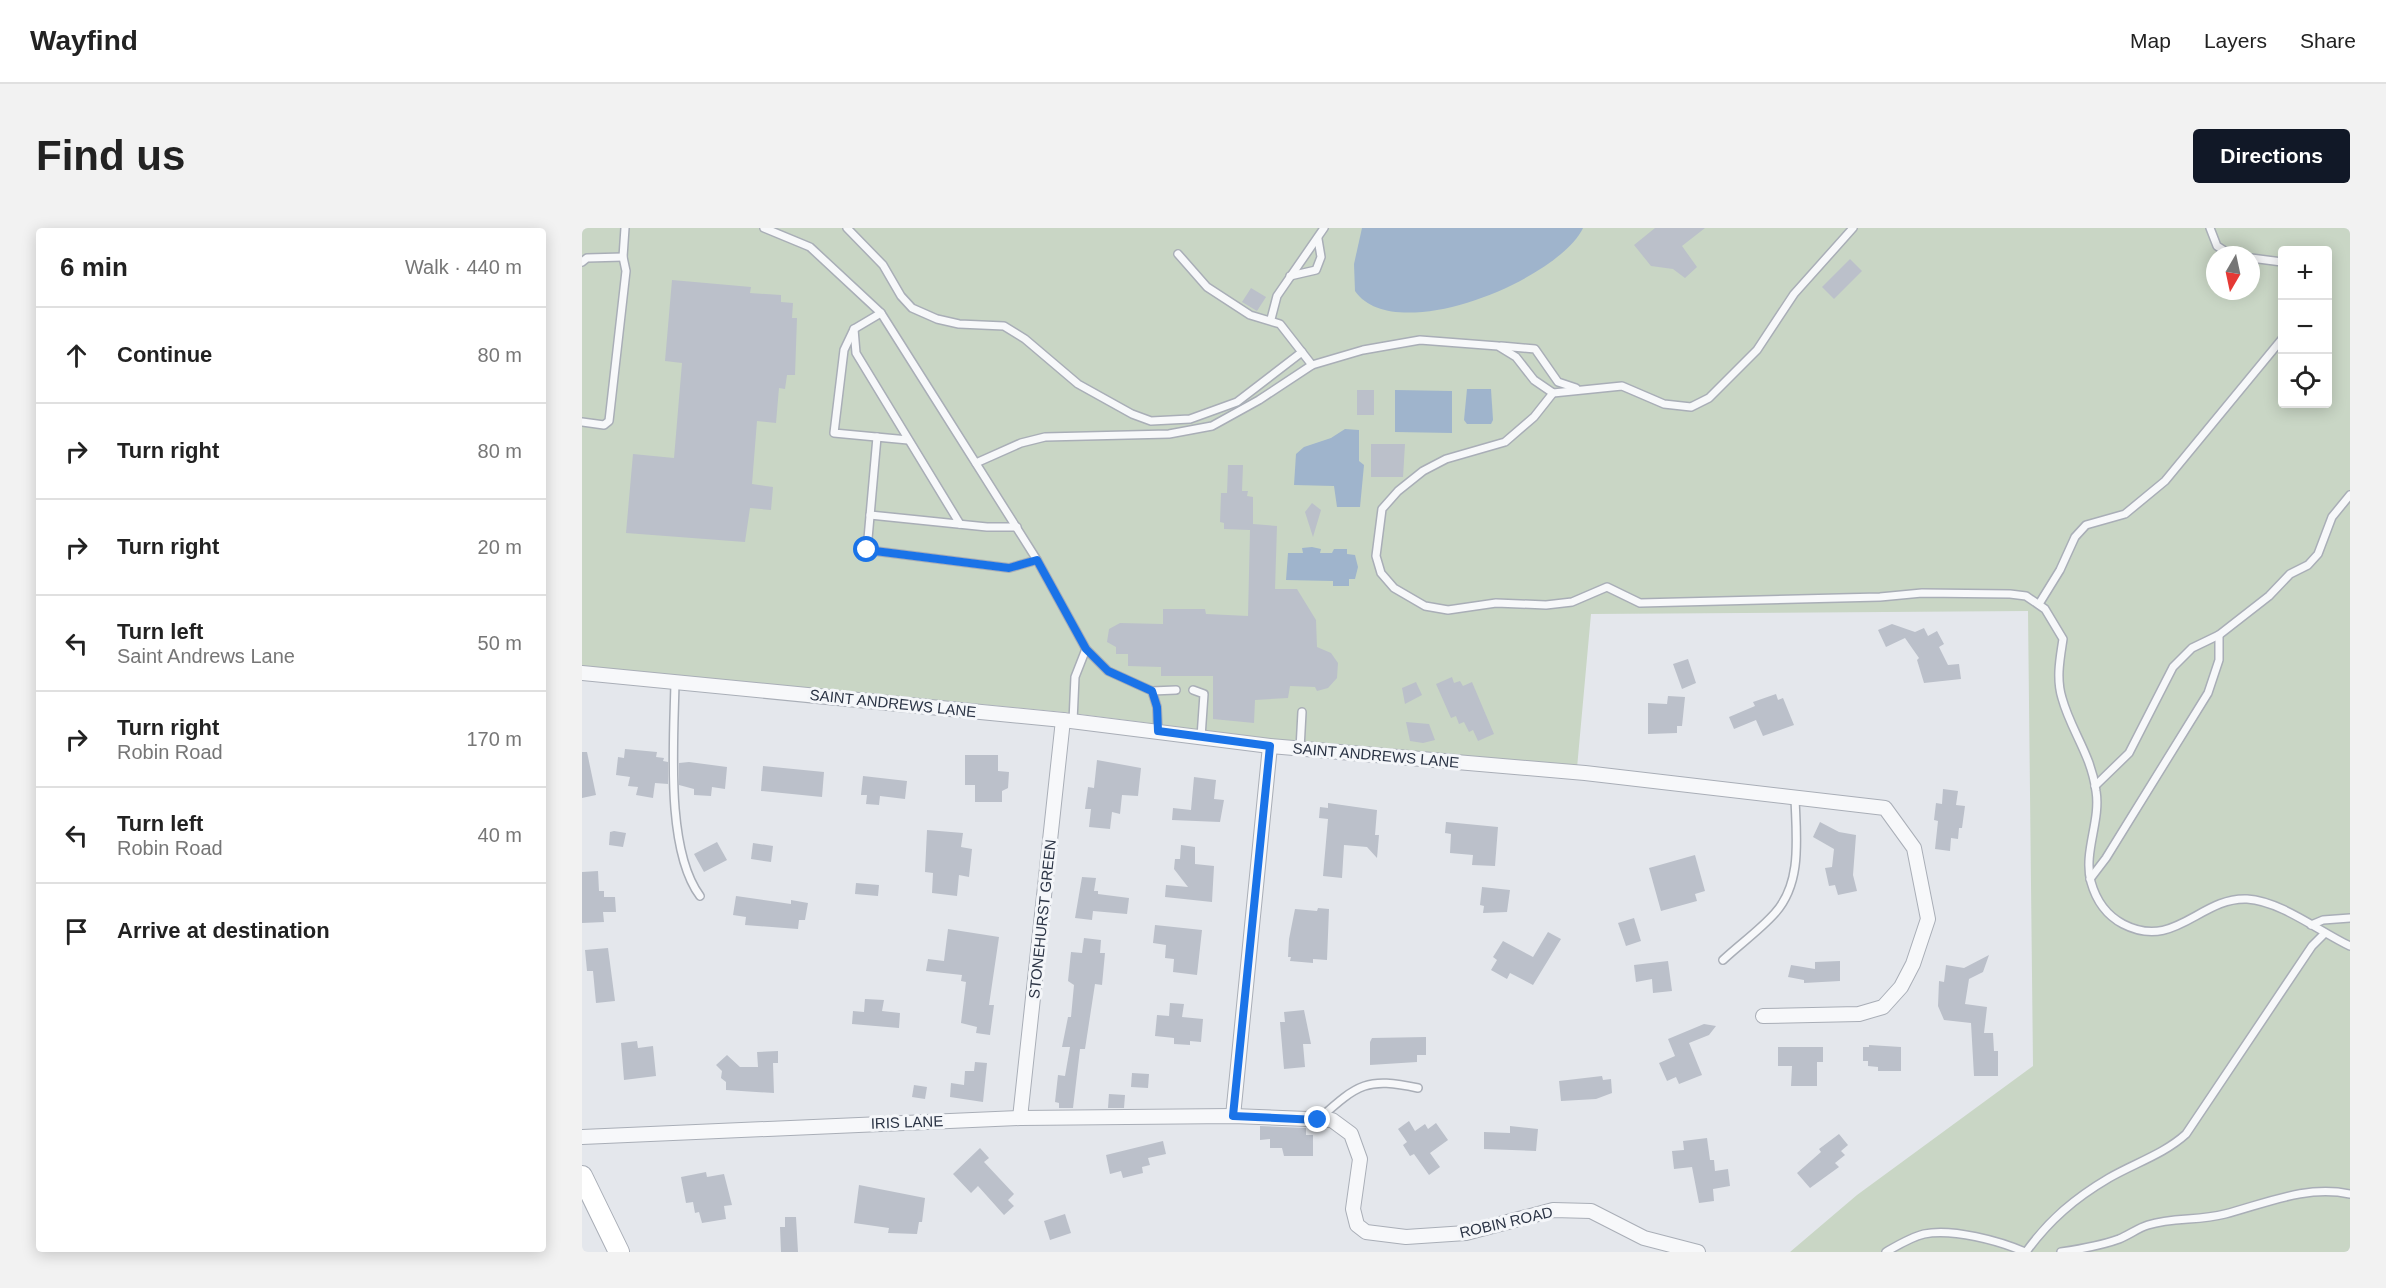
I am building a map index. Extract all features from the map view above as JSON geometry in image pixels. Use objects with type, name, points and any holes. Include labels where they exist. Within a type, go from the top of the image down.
[{"type":"main road","points":[[582,1176],[619,1252]]},
{"type":"street","name":"SAINT ANDREWS LANE","points":[[582,674],[1068,720],[1300,749],[1584,773],[1885,808],[1914,848],[1928,919],[1913,964],[1901,987],[1883,1007],[1860,1014],[1763,1016]]},
{"type":"street","name":"STONEHURST GREEN","points":[[1020,1118],[1068,720]]},
{"type":"street","points":[[1233,1116],[1270,746]]},
{"type":"street","name":"IRIS LANE","points":[[582,1137],[1020,1118],[1233,1116]]},
{"type":"street","name":"ROBIN ROAD","points":[[1233,1116],[1332,1120],[1352,1134],[1360,1159],[1353,1209],[1357,1225],[1366,1232],[1406,1237],[1466,1233],[1553,1210],[1591,1211],[1644,1238],[1698,1252]]},
{"type":"lane","points":[[582,422],[604,425],[609,421],[626,271],[623,257],[625,228]]},
{"type":"lane","points":[[764,228],[810,248],[881,313],[1017,527],[1086,649],[1108,671],[1152,691],[1176,690]]},
{"type":"lane","points":[[847,228],[883,265],[901,296],[912,308],[932,317],[959,324],[1004,326],[1025,339],[1078,384],[1131,414],[1150,421],[1190,419],[1237,402],[1302,352]]},
{"type":"lane","points":[[1271,319],[1277,296],[1324,228]]},
{"type":"lane","points":[[1498,346],[1516,357],[1541,387],[1553,393],[1622,386],[1664,404],[1691,407],[1709,398],[1757,350],[1794,294],[1853,228]]},
{"type":"lane","points":[[2210,228],[2217,246]]},
{"type":"lane","points":[[1290,276],[1316,270],[1321,257],[1318,238]]},
{"type":"lane","points":[[1178,254],[1207,287],[1250,315],[1271,319],[1280,324],[1312,365]]},
{"type":"lane","points":[[582,262],[597,257],[623,257]]},
{"type":"lane","points":[[2260,259],[2278,261]]},
{"type":"lane","points":[[881,313],[854,329],[844,350],[834,433],[908,440]]},
{"type":"lane","points":[[854,329],[856,353],[960,524]]},
{"type":"lane","points":[[976,463],[1021,443],[1045,437],[1169,434],[1212,426],[1259,400],[1312,365],[1363,350],[1420,340],[1535,349],[1558,381],[1585,389]]},
{"type":"lane","points":[[2039,604],[2060,570],[2075,537],[2086,525],[2124,514],[2165,481],[2278,345]]},
{"type":"lane","points":[[1553,393],[1534,417],[1505,442],[1446,459],[1423,471],[1398,491],[1382,509],[1376,556],[1381,573],[1394,588],[1425,606],[1448,610],[1496,603],[1537,605],[1572,602],[1607,587],[1640,603],[1955,593],[2026,596],[2039,604],[2056,623],[2063,639],[2058,669],[2062,698],[2093,768],[2096,786],[2090,879],[2095,895],[2104,911],[2136,930],[2169,930],[2217,906],[2248,899],[2292,914],[2324,934],[2350,946]]},
{"type":"lane","points":[[877,436],[867,550],[1009,568],[1037,560]]},
{"type":"lane","points":[[2096,786],[2129,753],[2173,667],[2192,648],[2219,635],[2270,596],[2290,574],[2313,560],[2318,554],[2332,517],[2350,495]]},
{"type":"lane","points":[[870,515],[987,527],[1017,527]]},
{"type":"lane","points":[[2090,879],[2106,858],[2208,693],[2218,660],[2219,635]]},
{"type":"lane","points":[[1068,720],[1075,677],[1086,649]]},
{"type":"lane","points":[[675,682],[674,791],[677,822],[693,886],[700,896]]},
{"type":"lane","points":[[1193,690],[1204,694],[1202,737]]},
{"type":"lane","points":[[1152,691],[1157,707],[1158,731]]},
{"type":"lane","points":[[1300,749],[1302,712]]},
{"type":"lane","points":[[1724,960],[1773,915],[1789,887],[1795,871],[1797,849],[1795,797]]},
{"type":"lane","points":[[2310,925],[2324,920],[2350,918]]},
{"type":"lane","points":[[1886,1252],[1925,1234],[1949,1234],[2003,1242],[2025,1252],[2058,1213],[2110,1177],[2174,1145],[2186,1134],[2312,946],[2324,934]]},
{"type":"lane","points":[[1318,1120],[1349,1092],[1368,1084],[1387,1082],[1419,1088]]},
{"type":"lane","points":[[2061,1252],[2088,1248],[2121,1238],[2145,1225],[2173,1219],[2214,1216],[2298,1193],[2318,1191],[2350,1194]]},
{"type":"green space","points":[[582,228],[2350,228],[2350,1252],[1790,1252],[1857,1195],[2033,1066],[2028,611],[1591,614],[1577,768],[1273,739],[1063,712],[582,666]]},
{"type":"water","points":[[1362,228],[1583,228],[1568,248],[1542,268],[1510,286],[1474,300],[1438,310],[1404,313],[1375,307],[1355,291],[1354,264]]},
{"type":"water","points":[[1467,389],[1491,389],[1493,420],[1491,424],[1467,424],[1464,420]]},
{"type":"water","points":[[1395,390],[1452,391],[1452,433],[1395,432]]},
{"type":"water","points":[[1345,429],[1359,430],[1359,461],[1364,465],[1360,507],[1337,507],[1334,486],[1294,485],[1296,454],[1304,447],[1331,438]]},
{"type":"water","points":[[1302,548],[1321,549],[1320,553],[1332,553],[1334,549],[1347,549],[1347,554],[1355,555],[1358,567],[1355,579],[1349,579],[1349,586],[1333,586],[1333,581],[1286,580],[1288,553],[1303,553]]},
{"type":"building","points":[[1655,228],[1705,228],[1682,246],[1697,267],[1685,278],[1673,269],[1651,266],[1634,245]]},
{"type":"building","points":[[1850,259],[1862,271],[1834,299],[1822,287]]},
{"type":"building","points":[[672,280],[751,287],[750,293],[781,295],[781,302],[793,303],[792,318],[797,318],[795,375],[787,375],[785,389],[779,388],[776,423],[757,421],[752,484],[773,487],[771,510],[750,508],[745,542],[626,533],[633,454],[674,458],[682,363],[665,361]]},
{"type":"building","points":[[1251,288],[1266,297],[1257,311],[1242,302]]},
{"type":"building","points":[[1357,390],[1374,390],[1374,415],[1357,415]]},
{"type":"building","points":[[1371,444],[1405,444],[1403,477],[1371,477]]},
{"type":"building","points":[[1228,465],[1243,465],[1242,491],[1248,491],[1247,496],[1253,497],[1253,524],[1277,526],[1275,589],[1297,589],[1316,620],[1317,647],[1331,653],[1338,663],[1337,678],[1328,688],[1317,691],[1315,687],[1290,686],[1288,698],[1255,700],[1254,723],[1213,719],[1213,676],[1161,676],[1161,667],[1128,666],[1128,654],[1116,654],[1116,647],[1107,642],[1109,629],[1120,623],[1163,624],[1163,609],[1205,609],[1206,614],[1248,616],[1250,530],[1224,529],[1224,523],[1220,522],[1221,493],[1227,493]]},
{"type":"building","points":[[1312,503],[1321,510],[1313,537],[1305,512]]},
{"type":"building","points":[[1892,624],[1915,632],[1924,628],[1928,636],[1937,631],[1944,644],[1939,647],[1948,665],[1959,664],[1961,679],[1924,683],[1917,660],[1919,658],[1905,638],[1886,647],[1878,630]]},
{"type":"building","points":[[1688,659],[1696,683],[1682,689],[1673,664]]},
{"type":"building","points":[[1452,677],[1454,683],[1460,681],[1463,686],[1472,682],[1494,734],[1478,741],[1473,730],[1469,732],[1464,722],[1459,724],[1456,716],[1451,718],[1436,684]]},
{"type":"building","points":[[1416,682],[1422,695],[1405,704],[1402,688]]},
{"type":"building","points":[[1776,694],[1778,700],[1783,698],[1794,725],[1763,736],[1756,720],[1734,729],[1729,717],[1755,706],[1753,702]]},
{"type":"building","points":[[1668,696],[1685,697],[1682,726],[1677,726],[1677,733],[1648,734],[1648,703],[1667,704]]},
{"type":"building","points":[[1406,722],[1429,724],[1435,740],[1423,743],[1410,741]]},
{"type":"building","points":[[625,749],[657,752],[656,757],[664,758],[663,761],[668,762],[668,784],[655,783],[653,798],[636,795],[638,787],[628,786],[630,777],[616,775],[618,757],[624,758]]},
{"type":"building","points":[[582,752],[587,752],[596,795],[582,798]]},
{"type":"building","points":[[965,755],[998,755],[998,771],[1009,772],[1008,788],[1002,791],[1002,802],[975,802],[975,785],[965,785]]},
{"type":"building","points":[[1097,760],[1141,768],[1138,796],[1122,795],[1120,814],[1112,812],[1110,829],[1089,827],[1091,809],[1085,809],[1088,787],[1094,788]]},
{"type":"building","points":[[689,762],[727,767],[725,789],[712,787],[711,796],[694,795],[694,789],[679,785],[679,763]]},
{"type":"building","points":[[763,766],[824,772],[822,797],[761,791]]},
{"type":"building","points":[[863,776],[907,781],[905,799],[880,796],[879,805],[866,804],[867,795],[861,795]]},
{"type":"building","points":[[1194,777],[1216,780],[1214,799],[1224,800],[1220,822],[1172,820],[1173,808],[1191,810]]},
{"type":"building","points":[[1943,789],[1958,791],[1956,805],[1965,806],[1962,828],[1959,828],[1958,839],[1951,838],[1950,851],[1935,849],[1938,821],[1934,820],[1936,803],[1942,804]]},
{"type":"building","points":[[1328,803],[1377,810],[1375,835],[1379,835],[1377,858],[1367,847],[1344,845],[1342,878],[1323,876],[1328,819],[1319,818],[1320,807],[1328,808]]},
{"type":"building","points":[[1446,822],[1498,827],[1495,866],[1472,865],[1473,855],[1450,853],[1451,834],[1445,833]]},
{"type":"building","points":[[1820,822],[1839,832],[1856,835],[1853,875],[1857,891],[1838,895],[1835,885],[1829,886],[1825,868],[1832,867],[1834,849],[1813,837]]},
{"type":"building","points":[[927,830],[963,833],[961,847],[972,849],[969,877],[959,875],[957,896],[932,893],[933,873],[925,872]]},
{"type":"building","points":[[610,832],[626,833],[623,847],[609,845]]},
{"type":"building","points":[[717,842],[727,860],[704,872],[694,854]]},
{"type":"building","points":[[753,843],[773,846],[771,862],[751,859]]},
{"type":"building","points":[[1181,845],[1195,847],[1195,864],[1214,866],[1212,902],[1165,897],[1166,885],[1188,887],[1174,869],[1175,859],[1180,859]]},
{"type":"building","points":[[1695,855],[1705,891],[1695,894],[1697,901],[1661,911],[1649,868]]},
{"type":"building","points":[[598,871],[599,891],[604,891],[604,897],[615,897],[616,912],[603,912],[604,922],[582,923],[582,872]]},
{"type":"building","points":[[1082,877],[1096,878],[1094,891],[1098,891],[1098,894],[1129,898],[1127,914],[1093,911],[1092,920],[1075,918]]},
{"type":"building","points":[[856,883],[879,885],[878,896],[855,894]]},
{"type":"building","points":[[1482,887],[1510,890],[1507,912],[1483,913],[1484,906],[1480,905]]},
{"type":"building","points":[[736,896],[791,904],[791,900],[808,903],[805,920],[799,920],[798,929],[745,925],[746,917],[733,915]]},
{"type":"building","points":[[1318,908],[1329,909],[1327,960],[1313,959],[1313,963],[1290,961],[1291,957],[1288,957],[1289,939],[1295,909],[1317,911]]},
{"type":"building","points":[[1634,918],[1641,941],[1626,946],[1618,923]]},
{"type":"building","points":[[1155,925],[1202,930],[1197,975],[1173,972],[1174,959],[1165,958],[1166,945],[1153,943]]},
{"type":"building","points":[[948,929],[999,937],[989,1005],[994,1005],[990,1035],[976,1033],[977,1027],[961,1023],[966,982],[961,981],[962,975],[926,971],[928,959],[944,961]]},
{"type":"building","points":[[1548,932],[1561,939],[1533,985],[1510,973],[1507,979],[1491,970],[1497,960],[1493,957],[1503,941],[1533,957]]},
{"type":"building","points":[[1084,938],[1101,940],[1100,953],[1105,953],[1102,985],[1095,984],[1085,1049],[1080,1049],[1073,1108],[1059,1108],[1059,1103],[1055,1102],[1058,1075],[1065,1076],[1070,1047],[1062,1047],[1068,1017],[1071,1017],[1074,985],[1068,981],[1071,952],[1082,953]]},
{"type":"building","points":[[608,948],[615,1001],[596,1003],[593,971],[587,971],[585,950]]},
{"type":"building","points":[[1989,955],[1983,972],[1969,979],[1965,1004],[1987,1007],[1984,1033],[1993,1033],[1994,1051],[1998,1051],[1998,1076],[1974,1076],[1971,1023],[1944,1020],[1938,1006],[1939,981],[1944,982],[1946,965],[1964,968]]},
{"type":"building","points":[[1668,961],[1672,991],[1653,993],[1652,979],[1636,982],[1634,965]]},
{"type":"building","points":[[1840,961],[1840,981],[1804,983],[1804,980],[1788,977],[1791,965],[1815,969],[1815,962]]},
{"type":"building","points":[[865,999],[884,1000],[882,1011],[900,1013],[899,1028],[852,1024],[853,1011],[864,1012]]},
{"type":"building","points":[[1170,1003],[1184,1004],[1182,1017],[1203,1019],[1201,1042],[1190,1041],[1190,1045],[1174,1044],[1174,1038],[1155,1036],[1157,1015],[1169,1016]]},
{"type":"building","points":[[1304,1010],[1311,1044],[1303,1044],[1305,1067],[1284,1069],[1280,1022],[1285,1022],[1284,1012]]},
{"type":"building","points":[[1704,1024],[1716,1026],[1709,1035],[1689,1043],[1702,1075],[1679,1084],[1676,1077],[1667,1081],[1659,1063],[1675,1056],[1668,1039]]},
{"type":"building","points":[[1426,1037],[1426,1055],[1417,1055],[1417,1062],[1370,1065],[1372,1038]]},
{"type":"building","points":[[637,1041],[638,1048],[653,1046],[656,1076],[624,1080],[621,1043]]},
{"type":"building","points":[[1869,1045],[1901,1047],[1901,1071],[1878,1071],[1878,1067],[1868,1066],[1868,1061],[1863,1061],[1863,1047],[1869,1047]]},
{"type":"building","points":[[1778,1047],[1823,1047],[1823,1062],[1817,1062],[1817,1086],[1791,1086],[1792,1066],[1778,1066]]},
{"type":"building","points":[[778,1051],[778,1063],[773,1063],[774,1093],[726,1090],[726,1082],[721,1078],[722,1071],[716,1065],[727,1055],[740,1067],[758,1067],[757,1052]]},
{"type":"building","points":[[975,1062],[987,1063],[983,1102],[950,1097],[951,1083],[964,1085],[965,1071],[974,1071]]},
{"type":"building","points":[[1132,1073],[1149,1074],[1148,1088],[1131,1087]]},
{"type":"building","points":[[1602,1076],[1603,1080],[1611,1079],[1612,1093],[1596,1099],[1561,1101],[1559,1081]]},
{"type":"building","points":[[914,1085],[927,1087],[925,1099],[912,1097]]},
{"type":"building","points":[[1109,1094],[1125,1095],[1124,1108],[1108,1108]]},
{"type":"building","points":[[1409,1121],[1415,1131],[1425,1124],[1428,1129],[1436,1123],[1448,1140],[1430,1153],[1440,1167],[1429,1175],[1414,1154],[1410,1156],[1403,1145],[1407,1142],[1398,1129]]},
{"type":"building","points":[[1260,1126],[1306,1128],[1306,1135],[1313,1135],[1313,1156],[1284,1156],[1282,1148],[1270,1148],[1270,1139],[1260,1140]]},
{"type":"building","points":[[1510,1126],[1538,1129],[1536,1151],[1484,1149],[1484,1132],[1510,1133]]},
{"type":"building","points":[[1839,1134],[1848,1145],[1841,1151],[1845,1155],[1835,1163],[1839,1167],[1810,1188],[1797,1173],[1821,1152],[1819,1149]]},
{"type":"building","points":[[1707,1138],[1710,1160],[1714,1160],[1715,1171],[1728,1169],[1730,1186],[1713,1189],[1714,1201],[1699,1203],[1692,1167],[1674,1169],[1672,1151],[1684,1150],[1683,1141]]},
{"type":"building","points":[[1163,1141],[1166,1154],[1148,1158],[1150,1165],[1142,1167],[1143,1173],[1123,1178],[1121,1171],[1110,1174],[1106,1155]]},
{"type":"building","points":[[980,1148],[989,1158],[984,1162],[1014,1194],[1008,1200],[1014,1206],[1004,1215],[978,1186],[971,1193],[953,1174]]},
{"type":"building","points":[[706,1172],[707,1177],[724,1174],[732,1205],[724,1206],[726,1219],[702,1223],[699,1212],[695,1213],[693,1202],[686,1203],[681,1177]]},
{"type":"building","points":[[859,1185],[925,1198],[922,1222],[919,1222],[917,1234],[888,1233],[889,1228],[854,1223]]},
{"type":"building","points":[[1065,1214],[1071,1233],[1050,1240],[1044,1221]]},
{"type":"building","points":[[785,1217],[796,1217],[798,1252],[781,1252],[780,1227],[785,1227]]},
{"type":"route","points":[[867,550],[986,567],[1009,568],[1037,560],[1086,649],[1108,671],[1152,691],[1157,707],[1158,731],[1270,746],[1233,1116],[1318,1120]]}]
